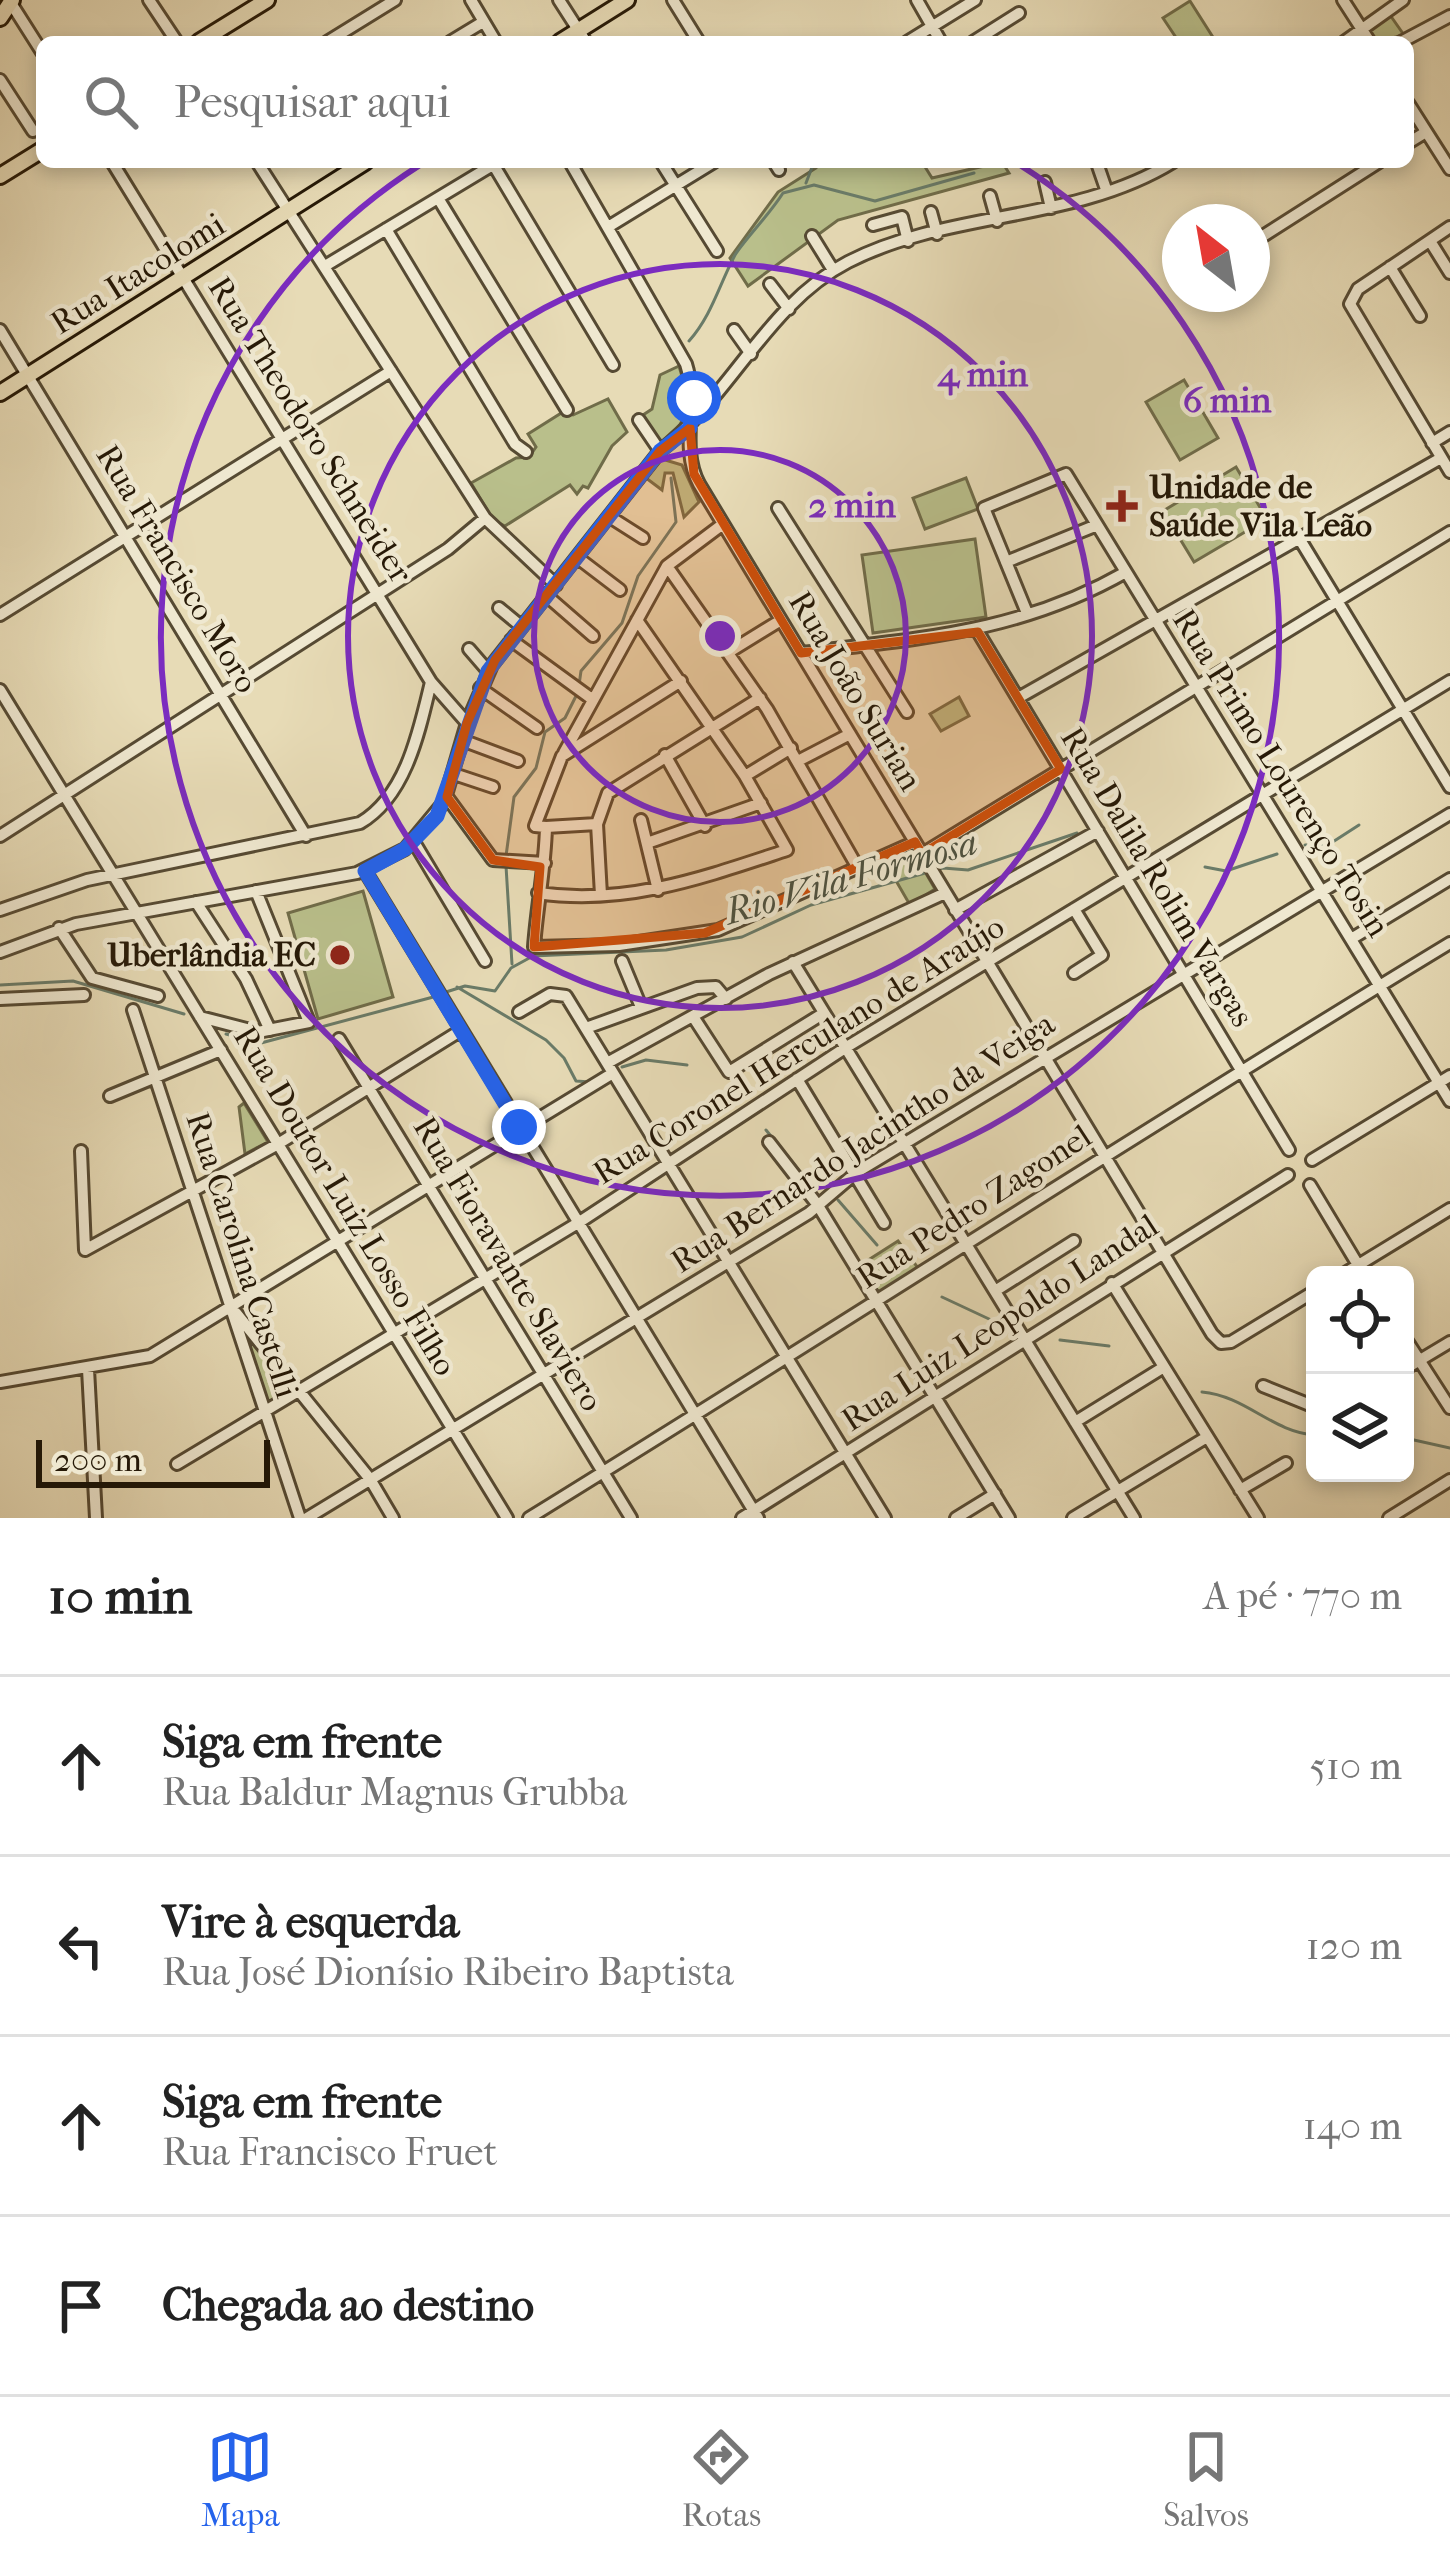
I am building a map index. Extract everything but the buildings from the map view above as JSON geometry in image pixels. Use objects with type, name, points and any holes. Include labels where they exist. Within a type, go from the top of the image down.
[{"type":"main road","points":[[0,18],[11,0]]},
{"type":"main road","points":[[209,36],[267,0]]},
{"type":"main road","points":[[582,36],[627,0]]},
{"type":"main road","points":[[0,176],[36,154]]},
{"type":"main road","name":"Rua Itacolomi","points":[[0,393],[355,168]]},
{"type":"street","points":[[11,0],[36,42]]},
{"type":"street","points":[[337,36],[395,0]]},
{"type":"street","points":[[471,0],[492,36]]},
{"type":"street","points":[[559,0],[582,36]]},
{"type":"street","points":[[673,0],[695,36]]},
{"type":"street","points":[[916,0],[938,36]]},
{"type":"street","points":[[916,36],[975,0]]},
{"type":"street","points":[[1359,0],[1347,6],[1366,36]]},
{"type":"street","points":[[1352,36],[1403,0]]},
{"type":"street","points":[[153,1],[173,36]]},
{"type":"street","points":[[983,36],[1019,13]]},
{"type":"street","points":[[1412,36],[1450,16]]},
{"type":"street","points":[[460,36],[483,22]]},
{"type":"street","points":[[0,80],[33,131]]},
{"type":"street","points":[[1414,113],[1450,170]]},
{"type":"street","points":[[1414,139],[1426,132]]},
{"type":"street","name":"Rua Theodoro Schneider","points":[[116,168],[431,682],[467,722]]},
{"type":"street","points":[[260,168],[485,518],[556,584]]},
{"type":"street","points":[[325,266],[487,168]]},
{"type":"street","points":[[498,168],[613,365]]},
{"type":"street","name":"Rua João Surian","points":[[574,168],[686,364],[694,398],[690,428],[694,474],[1161,1251],[1221,1343],[1306,1296]]},
{"type":"street","points":[[665,168],[717,251]]},
{"type":"street","points":[[608,227],[704,168]]},
{"type":"street","points":[[1099,168],[1107,192]]},
{"type":"street","points":[[0,952],[59,928],[365,871],[414,842],[447,797],[467,722],[488,671],[660,451],[690,428],[789,309],[833,270],[908,241],[1107,192],[1157,168]]},
{"type":"street","points":[[1270,232],[1370,168]]},
{"type":"street","points":[[1045,182],[1051,208]]},
{"type":"street","points":[[990,196],[997,220]]},
{"type":"street","points":[[438,198],[567,410]]},
{"type":"street","points":[[931,212],[937,234]]},
{"type":"street","points":[[873,225],[902,217],[908,241]]},
{"type":"street","points":[[1450,227],[1350,299],[1353,312],[1450,472]]},
{"type":"street","points":[[386,229],[515,444],[526,452]]},
{"type":"street","points":[[812,236],[833,270]]},
{"type":"street","points":[[1430,241],[1450,273]]},
{"type":"street","points":[[1390,267],[1420,316]]},
{"type":"street","points":[[770,284],[789,309]]},
{"type":"street","name":"Rua Francisco Moro","points":[[0,330],[306,836]]},
{"type":"street","points":[[734,331],[751,354]]},
{"type":"street","points":[[0,615],[392,371]]},
{"type":"street","points":[[639,420],[660,451]]},
{"type":"street","points":[[1432,443],[1450,432]]},
{"type":"street","points":[[1018,698],[1441,458]]},
{"type":"street","name":"Rua Primo Lourenço Tosin","points":[[1006,562],[984,508],[1066,474],[1380,986],[1444,1079],[1450,1100]]},
{"type":"street","points":[[778,508],[907,712]]},
{"type":"street","points":[[610,517],[643,538]]},
{"type":"street","points":[[0,836],[379,593],[485,518]]},
{"type":"street","points":[[596,824],[535,826],[583,693],[637,620],[667,566],[723,524]]},
{"type":"street","points":[[1027,613],[1006,562],[1097,525]]},
{"type":"street","points":[[545,827],[534,947],[620,945],[705,933],[858,868],[918,848],[1060,770],[1450,532]]},
{"type":"street","points":[[1299,538],[1450,787]]},
{"type":"street","points":[[578,558],[620,590]]},
{"type":"street","points":[[667,566],[760,698],[858,868]]},
{"type":"street","points":[[801,653],[978,632],[1071,603],[1126,572]]},
{"type":"street","points":[[547,596],[593,635]]},
{"type":"street","points":[[499,608],[522,627]]},
{"type":"street","points":[[538,893],[658,890],[787,850],[745,776],[637,620]]},
{"type":"street","points":[[729,652],[781,620]]},
{"type":"street","name":"Rua Dalila Rolim Vargas","points":[[978,632],[1289,1150]]},
{"type":"street","points":[[511,640],[583,693]]},
{"type":"street","points":[[469,649],[488,671]]},
{"type":"street","points":[[562,756],[681,681]]},
{"type":"street","name":"Rua Coronel Herculano de Araújo","points":[[177,1464],[578,1223],[845,1048],[1450,681]]},
{"type":"street","points":[[0,910],[113,874],[360,823],[386,805],[406,764],[431,682]]},
{"type":"street","points":[[480,688],[537,728]]},
{"type":"street","name":"Rua Doutor Luiz Losso Filho","points":[[0,690],[507,1518]]},
{"type":"street","points":[[601,895],[596,824],[608,793],[760,698]]},
{"type":"street","points":[[798,761],[850,734]]},
{"type":"street","points":[[462,740],[518,761]]},
{"type":"street","points":[[745,776],[791,748]]},
{"type":"street","points":[[664,755],[705,826]]},
{"type":"street","points":[[454,774],[493,788]]},
{"type":"street","points":[[447,797],[502,861],[545,863]]},
{"type":"street","points":[[650,842],[761,803]]},
{"type":"street","name":"Rua Bernardo Jacintho da Veiga","points":[[303,1518],[729,1262],[853,1175],[1450,814]]},
{"type":"street","points":[[641,820],[658,890]]},
{"type":"street","points":[[956,910],[1098,831]]},
{"type":"street","points":[[414,842],[485,961]]},
{"type":"street","points":[[365,871],[756,1514]]},
{"type":"street","points":[[1351,939],[1450,879]]},
{"type":"street","points":[[200,1017],[270,1030],[309,1022],[256,891]]},
{"type":"street","points":[[0,1382],[150,1356],[726,999],[793,962],[945,893]]},
{"type":"street","points":[[196,902],[246,980],[270,1030]]},
{"type":"street","points":[[1074,909],[1102,955],[1074,973]]},
{"type":"street","points":[[59,928],[92,978],[158,996]]},
{"type":"street","name":"Rua Pedro Zagonel","points":[[529,1518],[878,1303],[1103,1154],[1450,944]]},
{"type":"street","points":[[622,961],[640,1007]]},
{"type":"street","points":[[793,962],[1134,1518]]},
{"type":"street","points":[[586,1028],[704,987],[716,987],[726,999]]},
{"type":"street","points":[[519,1012],[561,993],[885,1518]]},
{"type":"street","points":[[0,999],[84,995]]},
{"type":"street","name":"Rua Carolina Castelli","points":[[134,1010],[303,1518]]},
{"type":"street","points":[[694,1018],[728,1072],[824,1013]]},
{"type":"street","points":[[80,1151],[85,1250],[278,1144],[460,1031]]},
{"type":"street","name":"Rua Fioravante Slaviero","points":[[339,1039],[632,1518]]},
{"type":"street","points":[[110,1096],[221,1051]]},
{"type":"street","points":[[796,1079],[884,1223]]},
{"type":"street","points":[[1312,1160],[1444,1079]]},
{"type":"street","points":[[769,1142],[817,1204],[1009,1518]]},
{"type":"street","name":"Rua Luiz Leopoldo Landal","points":[[742,1518],[756,1514],[1288,1174]]},
{"type":"street","points":[[1310,1185],[1359,1266]]},
{"type":"street","points":[[1367,1266],[1450,1209]]},
{"type":"street","points":[[994,1291],[1074,1241]]},
{"type":"street","points":[[1112,1283],[1258,1518]]},
{"type":"street","points":[[230,1306],[370,1479],[393,1518]]},
{"type":"street","points":[[1414,1364],[1450,1342]]},
{"type":"street","points":[[1414,1351],[1450,1408]]},
{"type":"street","points":[[1075,1422],[1164,1367]]},
{"type":"street","points":[[88,1369],[96,1518]]},
{"type":"street","points":[[1263,1386],[1306,1403]]},
{"type":"street","points":[[1073,1518],[1207,1436]]},
{"type":"street","points":[[1240,1490],[1286,1463]]},
{"type":"street","points":[[1389,1518],[1450,1480]]},
{"type":"street","points":[[956,1518],[994,1494]]},
{"type":"highlighted area","points":[[690,428],[694,474],[801,653],[978,632],[1061,769],[922,854],[915,842],[705,933],[534,947],[540,867],[493,860],[447,797],[467,723],[495,660],[660,451]]},
{"type":"green space","points":[[1190,1],[1212,36],[1175,36],[1163,18]]},
{"type":"green space","points":[[1390,15],[1404,35],[1372,36],[1369,30]]},
{"type":"green space","points":[[816,168],[926,168],[932,178],[976,168],[1006,168],[1009,173],[838,220],[748,286],[730,258],[778,192]]},
{"type":"green space","points":[[679,366],[685,410],[678,429],[662,446],[643,415],[652,409],[660,375]]},
{"type":"green space","points":[[1184,380],[1218,438],[1180,460],[1146,402]]},
{"type":"green space","points":[[608,399],[627,432],[612,446],[588,488],[583,486],[577,494],[570,485],[505,526],[493,520],[471,483],[516,458],[529,457],[536,447],[528,434],[563,412],[573,415]]},
{"type":"green space","points":[[662,459],[682,465],[699,502],[684,517],[673,473],[665,473],[662,490],[646,478]]},
{"type":"green space","points":[[1236,467],[1267,519],[1194,562],[1163,511]]},
{"type":"green space","points":[[966,478],[978,509],[925,529],[913,498]]},
{"type":"green space","points":[[975,539],[986,617],[873,633],[862,555]]},
{"type":"green space","points":[[959,697],[969,716],[941,731],[930,714]]},
{"type":"green space","points":[[903,852],[920,863],[935,889],[910,905],[884,860]]},
{"type":"green space","name":"Uberlândia EC","points":[[363,891],[393,997],[318,1019],[288,913]]},
{"type":"green space","points":[[244,1103],[268,1142],[245,1154],[239,1107]]},
{"type":"green space","points":[[898,1241],[921,1272],[881,1297],[862,1264]]},
{"type":"green space","points":[[242,1326],[293,1390],[268,1405]]},
{"type":"waterway","points":[[806,183],[812,168]]},
{"type":"waterway","points":[[689,341],[735,255],[783,193],[814,185],[875,201],[974,173]]},
{"type":"waterway","points":[[579,685],[581,671],[622,623],[638,576],[676,522],[671,478]]},
{"type":"waterway","points":[[506,856],[514,797],[536,768],[545,732],[565,718],[577,694]]},
{"type":"waterway","name":"Rio Vila Formosa","points":[[1305,845],[1328,845],[1359,825]]},
{"type":"waterway","name":"Rio Vila Formosa","points":[[446,992],[465,986],[495,991],[511,968],[533,956],[666,950],[742,937],[811,905],[943,868],[968,870],[1077,833]]},
{"type":"waterway","name":"Rio Vila Formosa","points":[[1205,867],[1226,871],[1277,854]]},
{"type":"waterway","points":[[506,866],[512,964]]},
{"type":"waterway","name":"Rio Vila Formosa","points":[[0,985],[73,981],[184,1014]]},
{"type":"waterway","points":[[457,987],[546,1040],[564,1058],[576,1081],[590,1082],[604,1071]]},
{"type":"waterway","name":"Rio Vila Formosa","points":[[226,1034],[261,1043],[437,996]]},
{"type":"waterway","points":[[622,1067],[646,1060],[687,1065]]},
{"type":"waterway","points":[[766,1130],[814,1189]]},
{"type":"waterway","points":[[838,1200],[877,1245]]},
{"type":"waterway","points":[[942,1297],[1004,1326]]},
{"type":"waterway","points":[[1060,1340],[1109,1346]]},
{"type":"waterway","points":[[1202,1392],[1232,1400],[1285,1428],[1306,1433]]},
{"type":"waterway","points":[[1414,1440],[1450,1448]]},
{"type":"place","name":"Unidade de Saúde Vila Leão","points":[[1122,506]]},
{"type":"place","name":"Uberlândia EC","points":[[340,955]]},
{"type":"route","points":[[519,1127],[365,871],[405,849],[437,816],[491,665],[660,451],[690,428],[694,398]]}]
